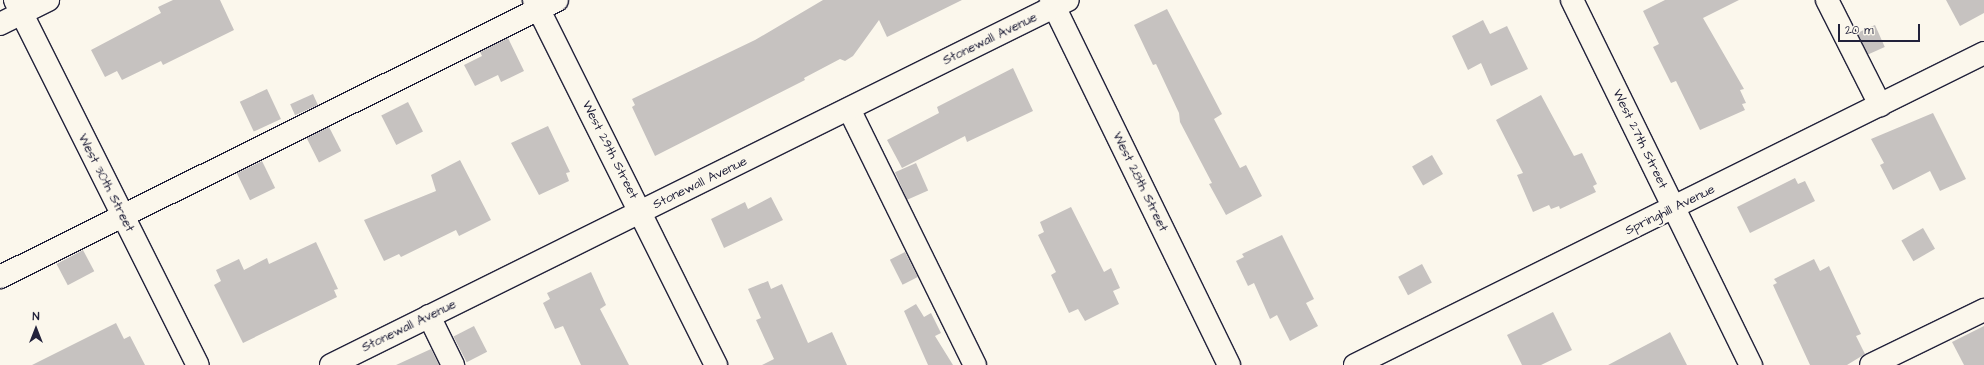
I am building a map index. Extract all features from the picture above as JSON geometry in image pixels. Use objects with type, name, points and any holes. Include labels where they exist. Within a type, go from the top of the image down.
[{"type":"street","points":[[0,24],[18,7],[48,0]]},
{"type":"street","name":"West 27th Street","points":[[1572,0],[1751,365]]},
{"type":"street","points":[[1827,0],[1880,105]]},
{"type":"street","name":"Stonewall Avenue","points":[[331,365],[849,109],[1058,2]]},
{"type":"street","name":"West 28th Street","points":[[1058,2],[1229,365]]},
{"type":"street","points":[[0,277],[124,216],[543,3]]},
{"type":"street","name":"West 29th Street","points":[[543,3],[641,212],[716,365]]},
{"type":"street","name":"West 30th Street","points":[[18,7],[198,365]]},
{"type":"street","name":"Springhill Avenue","points":[[1355,365],[1984,53]]},
{"type":"street","points":[[849,109],[975,365]]},
{"type":"street","points":[[1871,365],[1984,310]]},
{"type":"street","points":[[429,316],[452,365]]},
{"type":"building","points":[[173,0],[220,0],[234,30],[163,65],[161,61],[122,80],[117,71],[105,77],[91,50],[161,13],[158,7]]},
{"type":"building","points":[[823,0],[962,0],[887,37],[879,20],[853,56],[845,61],[840,59],[804,78],[805,80],[655,156],[632,107],[635,105],[632,99],[755,40]]},
{"type":"building","points":[[1665,0],[1739,0],[1703,18],[1744,89],[1740,90],[1746,103],[1742,104],[1745,110],[1700,130],[1676,81],[1671,83],[1653,47],[1659,44],[1643,11]]},
{"type":"building","points":[[1946,0],[1984,0],[1984,13],[1960,26]]},
{"type":"building","points":[[1167,9],[1222,114],[1214,119],[1240,168],[1246,165],[1262,196],[1226,215],[1209,184],[1212,183],[1180,122],[1179,113],[1156,64],[1153,65],[1134,25]]},
{"type":"building","points":[[1483,20],[1490,34],[1507,26],[1528,69],[1491,86],[1481,63],[1468,70],[1452,36]]},
{"type":"building","points":[[1875,25],[1885,47],[1867,55],[1858,33]]},
{"type":"building","points":[[508,38],[524,71],[501,82],[498,75],[475,86],[464,65],[482,56],[480,52]]},
{"type":"building","points":[[1013,68],[1033,111],[967,142],[965,136],[902,168],[887,140],[939,113],[937,107]]},
{"type":"building","points":[[267,89],[281,119],[254,132],[240,102]]},
{"type":"building","points":[[313,94],[318,105],[295,115],[290,104]]},
{"type":"building","points":[[1541,95],[1574,156],[1582,153],[1597,184],[1593,186],[1596,192],[1560,209],[1559,206],[1551,209],[1549,205],[1533,212],[1517,175],[1523,173],[1496,120]]},
{"type":"building","points":[[408,102],[423,131],[396,145],[381,116]]},
{"type":"building","points":[[1933,113],[1966,179],[1940,191],[1930,171],[1893,190],[1880,165],[1884,163],[1871,139]]},
{"type":"building","points":[[548,126],[570,172],[566,173],[569,181],[539,195],[511,143]]},
{"type":"building","points":[[329,127],[341,151],[319,162],[307,138]]},
{"type":"building","points":[[1432,155],[1443,174],[1423,186],[1412,166]]},
{"type":"building","points":[[460,160],[491,220],[459,236],[456,230],[401,257],[399,254],[384,261],[364,220],[436,191],[431,175]]},
{"type":"building","points":[[262,161],[275,188],[250,200],[237,173]]},
{"type":"building","points":[[916,163],[928,190],[907,200],[895,172]]},
{"type":"building","points":[[1795,178],[1798,184],[1805,181],[1815,201],[1750,233],[1737,207]]},
{"type":"building","points":[[771,197],[783,220],[724,248],[711,219],[745,202],[748,209]]},
{"type":"building","points":[[1071,207],[1104,272],[1111,268],[1120,288],[1113,291],[1119,304],[1085,321],[1078,309],[1069,313],[1051,275],[1056,272],[1038,235],[1044,232],[1040,222]]},
{"type":"building","points":[[1923,228],[1935,249],[1913,261],[1901,240]]},
{"type":"building","points":[[1282,235],[1314,299],[1306,303],[1318,326],[1290,341],[1277,315],[1270,319],[1254,283],[1248,286],[1236,261],[1244,257],[1242,254]]},
{"type":"building","points":[[316,242],[338,289],[334,290],[337,297],[243,343],[214,285],[221,281],[216,270],[239,259],[244,270],[267,258],[269,264]]},
{"type":"building","points":[[83,250],[94,271],[68,285],[57,264]]},
{"type":"building","points":[[905,252],[918,277],[903,285],[890,260]]},
{"type":"building","points":[[1814,259],[1820,271],[1829,266],[1861,334],[1856,336],[1865,354],[1847,365],[1810,365],[1773,285],[1777,283],[1774,279]]},
{"type":"building","points":[[1422,264],[1432,283],[1408,295],[1398,277]]},
{"type":"building","points":[[591,272],[606,305],[600,309],[629,365],[581,365],[563,326],[555,329],[543,303],[550,299],[547,293]]},
{"type":"building","points":[[768,281],[771,289],[782,284],[808,343],[832,332],[847,365],[762,365],[774,359],[756,320],[761,318],[748,289]]},
{"type":"building","points":[[916,304],[924,317],[931,313],[941,333],[935,336],[953,365],[928,365],[904,311]]},
{"type":"building","points":[[1553,312],[1572,350],[1541,365],[1522,365],[1507,335]]},
{"type":"building","points":[[116,323],[124,339],[130,336],[145,365],[32,365]]},
{"type":"building","points":[[474,326],[487,352],[467,362],[454,336]]},
{"type":"building","points":[[1984,326],[1984,365],[1964,365],[1952,342]]},
{"type":"building","points":[[1670,332],[1687,365],[1608,365],[1667,334]]},
{"type":"building","points":[[431,349],[439,365],[396,365]]}]
